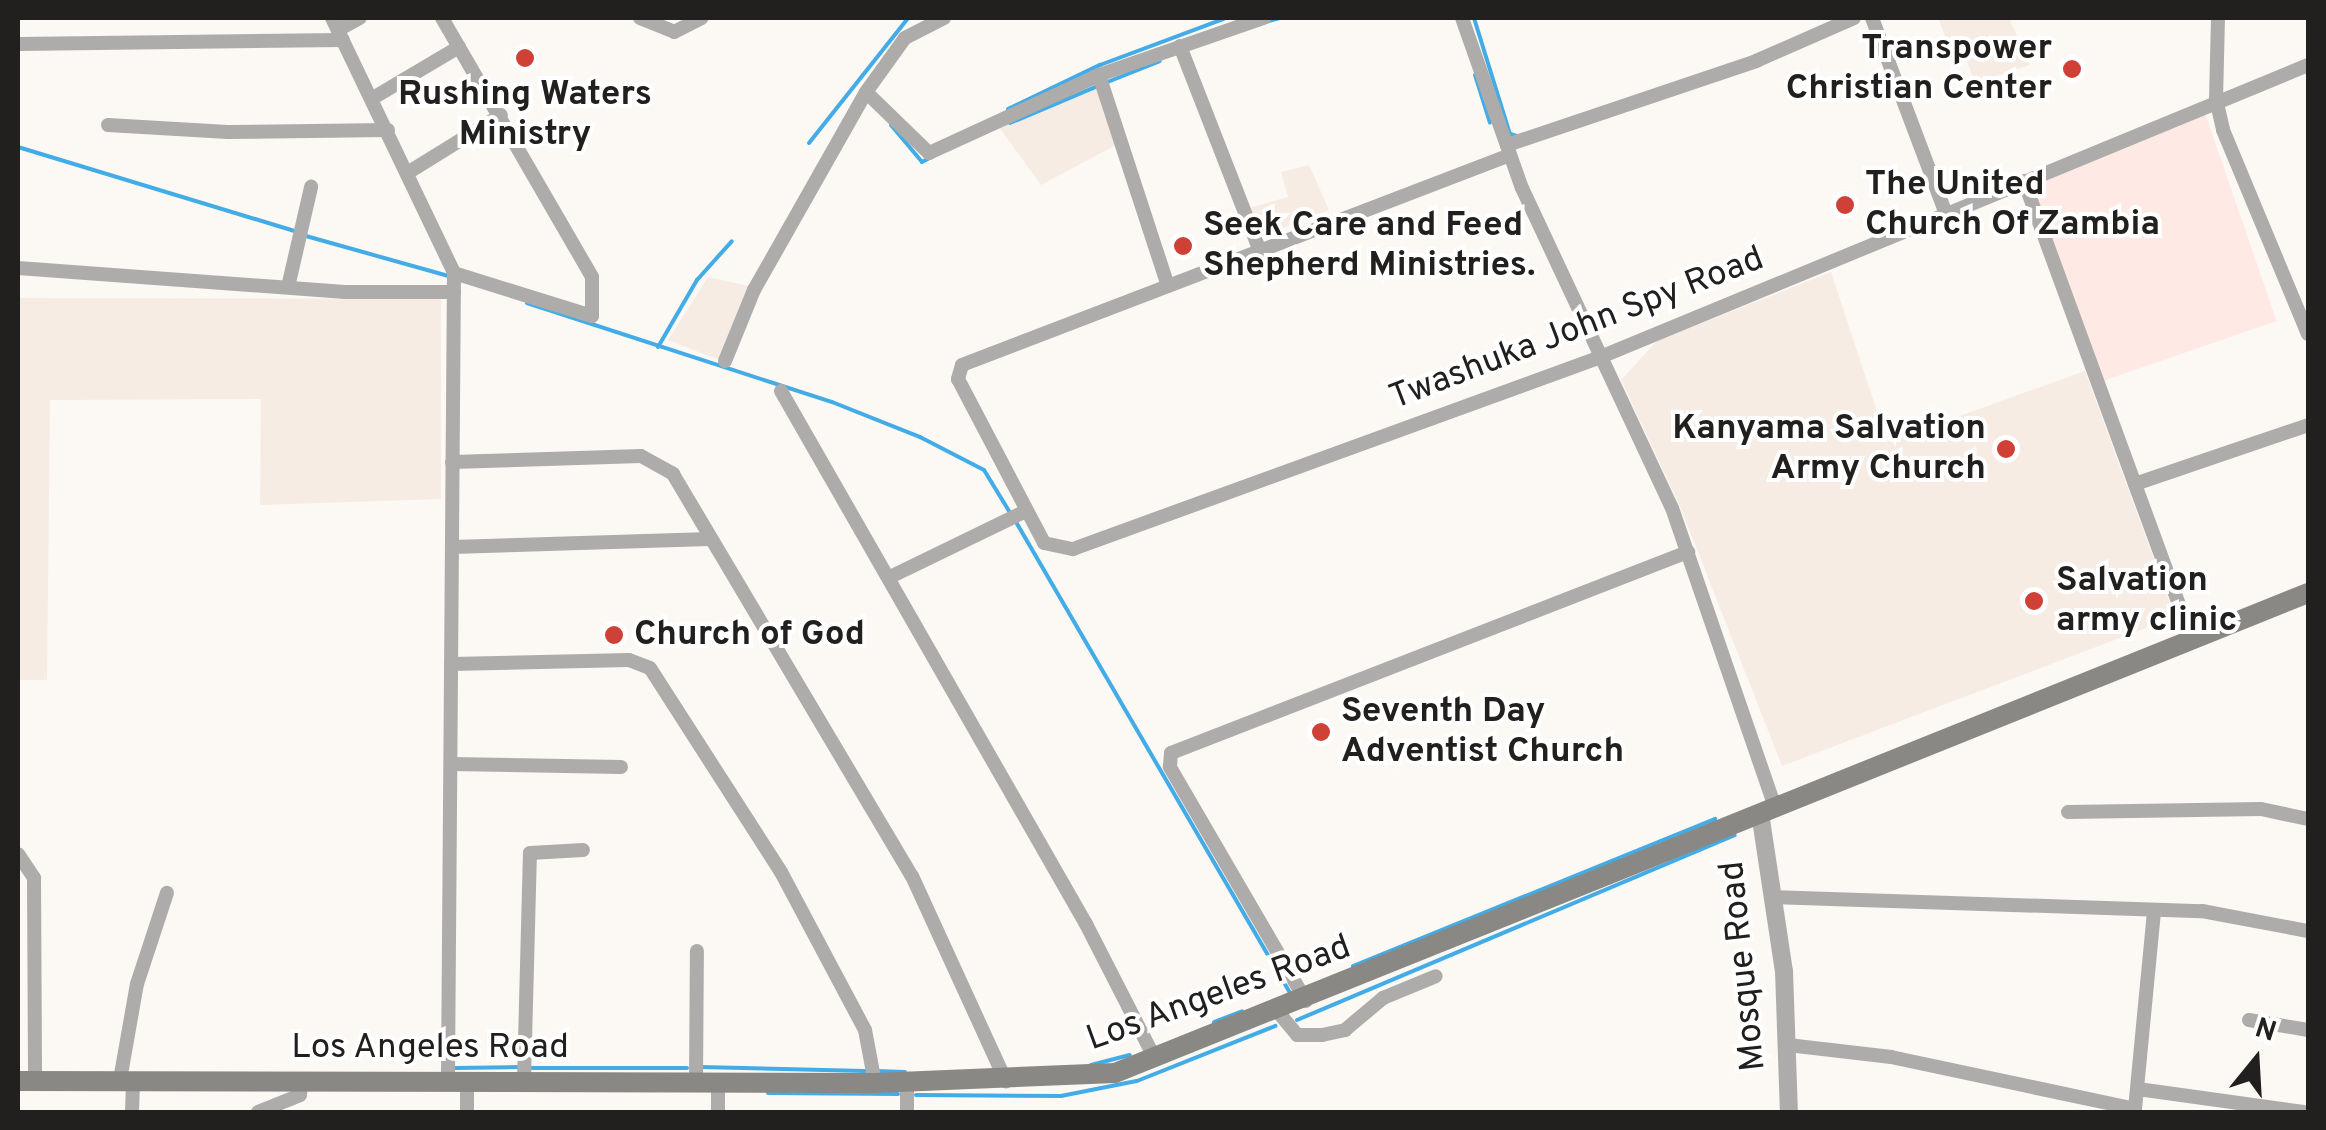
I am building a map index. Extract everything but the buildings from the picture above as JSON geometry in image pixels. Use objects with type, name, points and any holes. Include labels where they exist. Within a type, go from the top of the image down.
[{"type":"main road","name":"Los Angeles Road","points":[[26,1081],[907,1084],[1086,1078],[1155,1059],[1306,1001],[1767,810],[2308,594]]},
{"type":"street","points":[[18,44],[338,29],[360,18]]},
{"type":"street","points":[[442,18],[592,276],[592,316],[454,273]]},
{"type":"street","points":[[640,18],[674,32],[702,18]]},
{"type":"street","points":[[725,362],[754,290],[866,92],[905,38],[944,18]]},
{"type":"street","points":[[866,92],[923,150],[934,152],[1099,76],[1264,18]]},
{"type":"street","points":[[1462,18],[1508,150],[1598,358],[1636,425],[1688,552],[1767,810]]},
{"type":"street","points":[[1099,76],[1168,286],[1508,150],[1756,61],[1854,18]]},
{"type":"street","points":[[1872,18],[1946,214]]},
{"type":"street","points":[[2218,18],[2216,99],[2256,215],[2308,334]]},
{"type":"street","points":[[338,29],[454,273],[450,764],[457,1080],[467,1112]]},
{"type":"street","points":[[1180,46],[1260,249]]},
{"type":"street","points":[[372,98],[459,47]]},
{"type":"street","name":"Twashuka John Spy Road","points":[[1168,286],[958,369],[1044,543],[1073,549],[1598,358],[2216,99],[2308,66]]},
{"type":"street","points":[[409,172],[500,115]]},
{"type":"street","points":[[108,125],[228,132],[388,130]]},
{"type":"street","points":[[2024,181],[2192,640]]},
{"type":"street","points":[[288,286],[312,186]]},
{"type":"street","points":[[18,268],[288,286],[454,292]]},
{"type":"street","points":[[781,391],[890,577],[1155,1059]]},
{"type":"street","points":[[2135,484],[2308,425]]},
{"type":"street","points":[[452,462],[653,459],[674,474],[912,876],[1006,1081]]},
{"type":"street","points":[[890,577],[1026,511]]},
{"type":"street","points":[[452,547],[710,538]]},
{"type":"street","points":[[1306,1001],[1180,784],[1171,753],[1688,552]]},
{"type":"street","points":[[451,664],[629,660],[650,668],[782,872],[865,1030],[875,1083]]},
{"type":"street","points":[[450,764],[621,767]]},
{"type":"street","points":[[2068,812],[2261,808],[2308,819]]},
{"type":"street","name":"Mosque Road","points":[[1767,810],[1788,1045],[1789,1112]]},
{"type":"street","points":[[524,1080],[530,852],[583,850]]},
{"type":"street","points":[[18,854],[34,878],[26,1081]]},
{"type":"street","points":[[132,1112],[126,1080],[137,984],[166,893]]},
{"type":"street","points":[[1773,897],[2202,910],[2308,932]]},
{"type":"street","points":[[1788,1045],[1891,1057],[2135,1108],[2154,911]]},
{"type":"street","points":[[697,951],[707,1081],[718,1112]]},
{"type":"street","points":[[1278,1012],[1296,1035],[1345,1030],[1383,998],[1436,976]]},
{"type":"street","points":[[2248,1020],[2308,1030]]},
{"type":"street","points":[[258,1112],[300,1096],[301,1080]]},
{"type":"street","points":[[906,1112],[907,1084]]},
{"type":"street","points":[[2138,1089],[2303,1112]]},
{"type":"shaded area","points":[[1938,18],[2009,18],[2030,65],[1975,83],[1967,61],[1956,65]]},
{"type":"shaded area","points":[[1099,88],[1116,145],[1041,185],[999,127]]},
{"type":"shaded area","points":[[2205,113],[2277,321],[2099,382],[2027,174]]},
{"type":"shaded area","points":[[1309,165],[1329,210],[1256,238],[1245,209],[1288,197],[1281,172]]},
{"type":"shaded area","points":[[1831,272],[1887,442],[2085,371],[2175,617],[1782,766],[1680,506],[1621,380],[1657,341]]},
{"type":"shaded area","points":[[708,277],[748,286],[722,361],[668,340]]},
{"type":"shaded area","points":[[18,298],[441,299],[441,499],[260,505],[261,399],[50,400],[47,680],[18,680]]},
{"type":"waterway","points":[[809,143],[908,18]]},
{"type":"waterway","points":[[1265,22],[1280,18]]},
{"type":"waterway","points":[[1474,18],[1510,134],[1517,136]]},
{"type":"waterway","points":[[1008,109],[1100,65],[1224,19]]},
{"type":"waterway","points":[[1105,83],[1160,61]]},
{"type":"waterway","points":[[1475,75],[1490,123]]},
{"type":"waterway","points":[[1010,123],[1098,86]]},
{"type":"waterway","points":[[891,125],[922,162],[928,159]]},
{"type":"waterway","points":[[18,147],[295,231]]},
{"type":"waterway","points":[[306,236],[448,276]]},
{"type":"waterway","points":[[658,347],[697,280],[732,241]]},
{"type":"waterway","points":[[527,303],[832,402],[920,437],[984,470],[1009,511]]},
{"type":"waterway","points":[[1016,522],[1290,993]]},
{"type":"waterway","points":[[1353,966],[1715,819]]},
{"type":"waterway","points":[[1297,1020],[1735,835]]},
{"type":"waterway","points":[[1214,1022],[1242,1011]]},
{"type":"waterway","points":[[916,1095],[1061,1096],[1137,1081],[1275,1026]]},
{"type":"waterway","points":[[1091,1065],[1130,1055]]},
{"type":"waterway","points":[[455,1068],[519,1067]]},
{"type":"waterway","points":[[700,1067],[865,1071]]},
{"type":"waterway","points":[[532,1068],[687,1068]]},
{"type":"waterway","points":[[876,1071],[905,1072]]},
{"type":"waterway","points":[[768,1093],[898,1094]]},
{"type":"place","name":"Rushing Waters Ministry","points":[[525,58]]},
{"type":"place","name":"Transpower Christian Center","points":[[2072,69]]},
{"type":"place","name":"The United Church Of Zambia","points":[[1845,205]]},
{"type":"place","name":"Seek Care and Feed Shepherd Ministries.","points":[[1183,246]]},
{"type":"place","name":"Kanyama Salvation Army Church","points":[[2006,449]]},
{"type":"place","name":"Salvation army clinic","points":[[2034,601]]},
{"type":"place","name":"Church of God","points":[[614,635]]},
{"type":"place","name":"Seventh Day Adventist Church","points":[[1321,732]]}]
